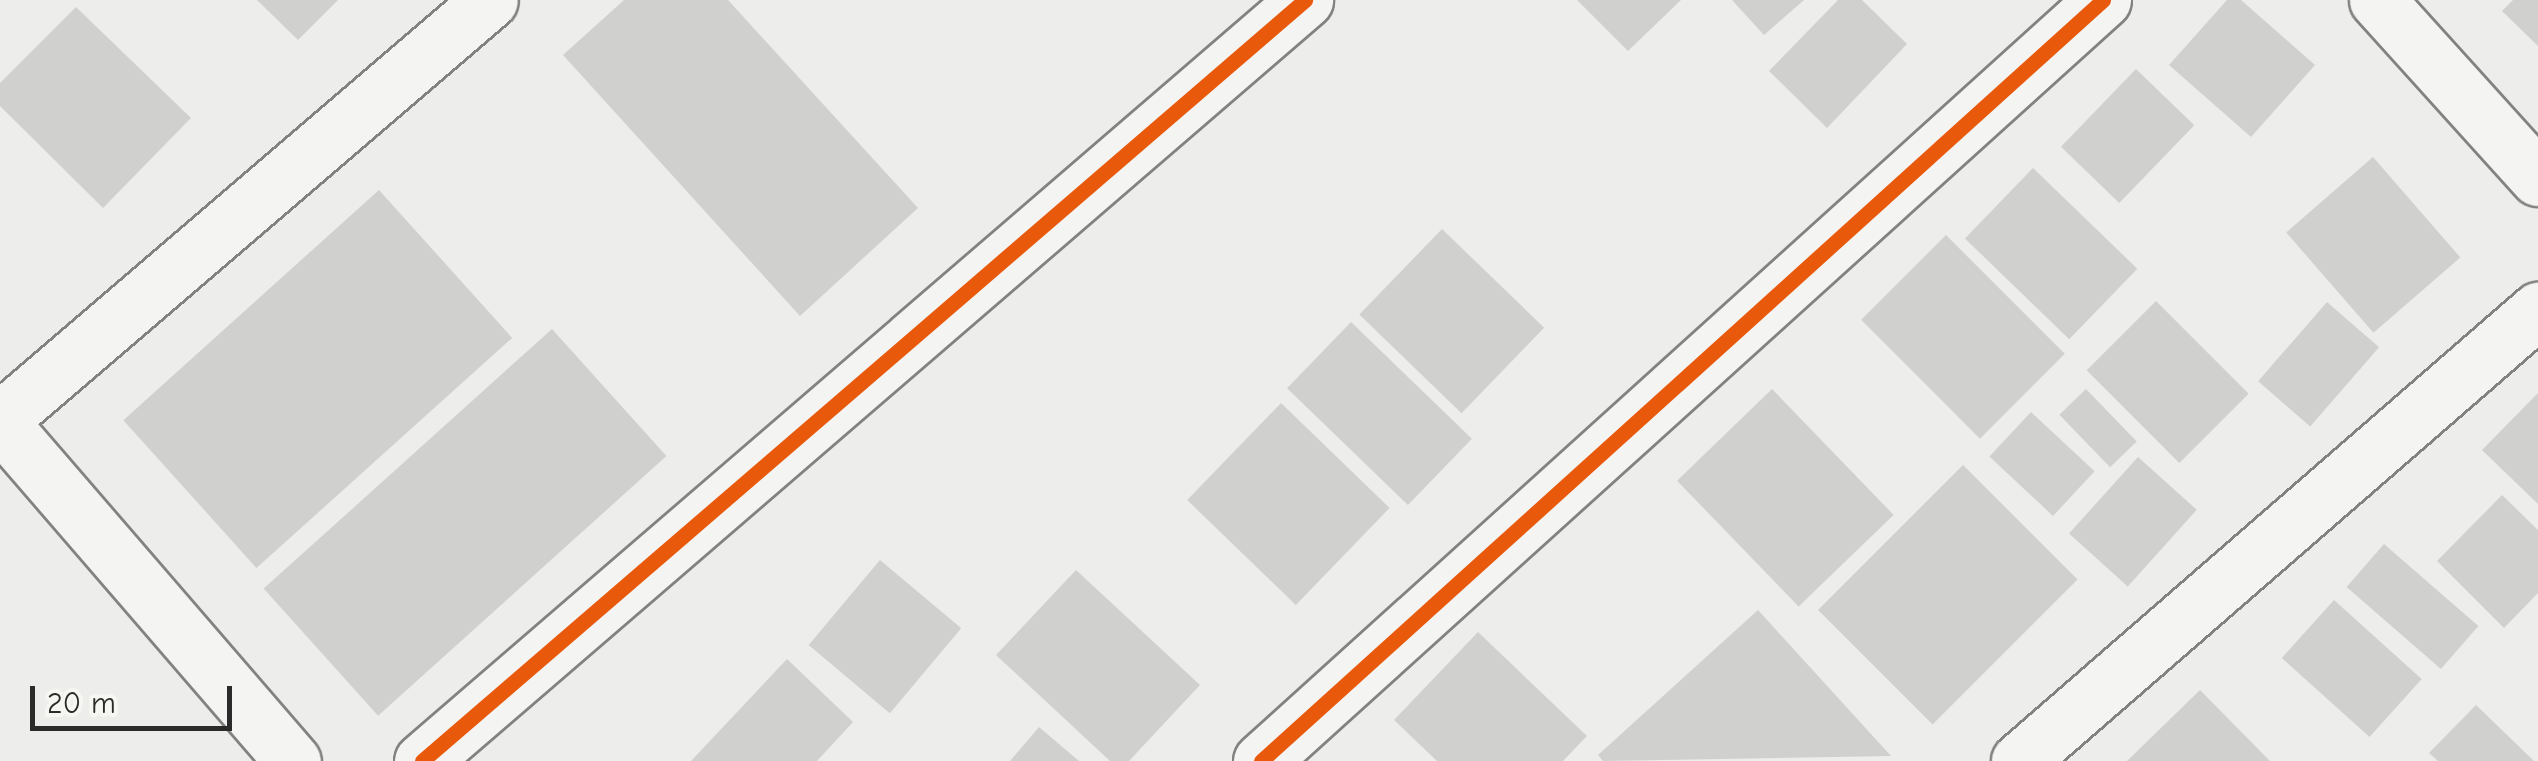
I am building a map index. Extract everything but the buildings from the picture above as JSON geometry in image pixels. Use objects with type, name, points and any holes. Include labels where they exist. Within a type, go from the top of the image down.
[{"type":"street","points":[[293,761],[0,421],[490,0]]},
{"type":"street","points":[[422,761],[1304,0]]},
{"type":"street","points":[[1261,761],[2103,0]]},
{"type":"street","points":[[2377,0],[2538,178]]},
{"type":"street","points":[[2019,761],[2538,310]]},
{"type":"cycle path","points":[[422,761],[1305,0]]},
{"type":"cycle path","points":[[1261,761],[2103,0]]}]
